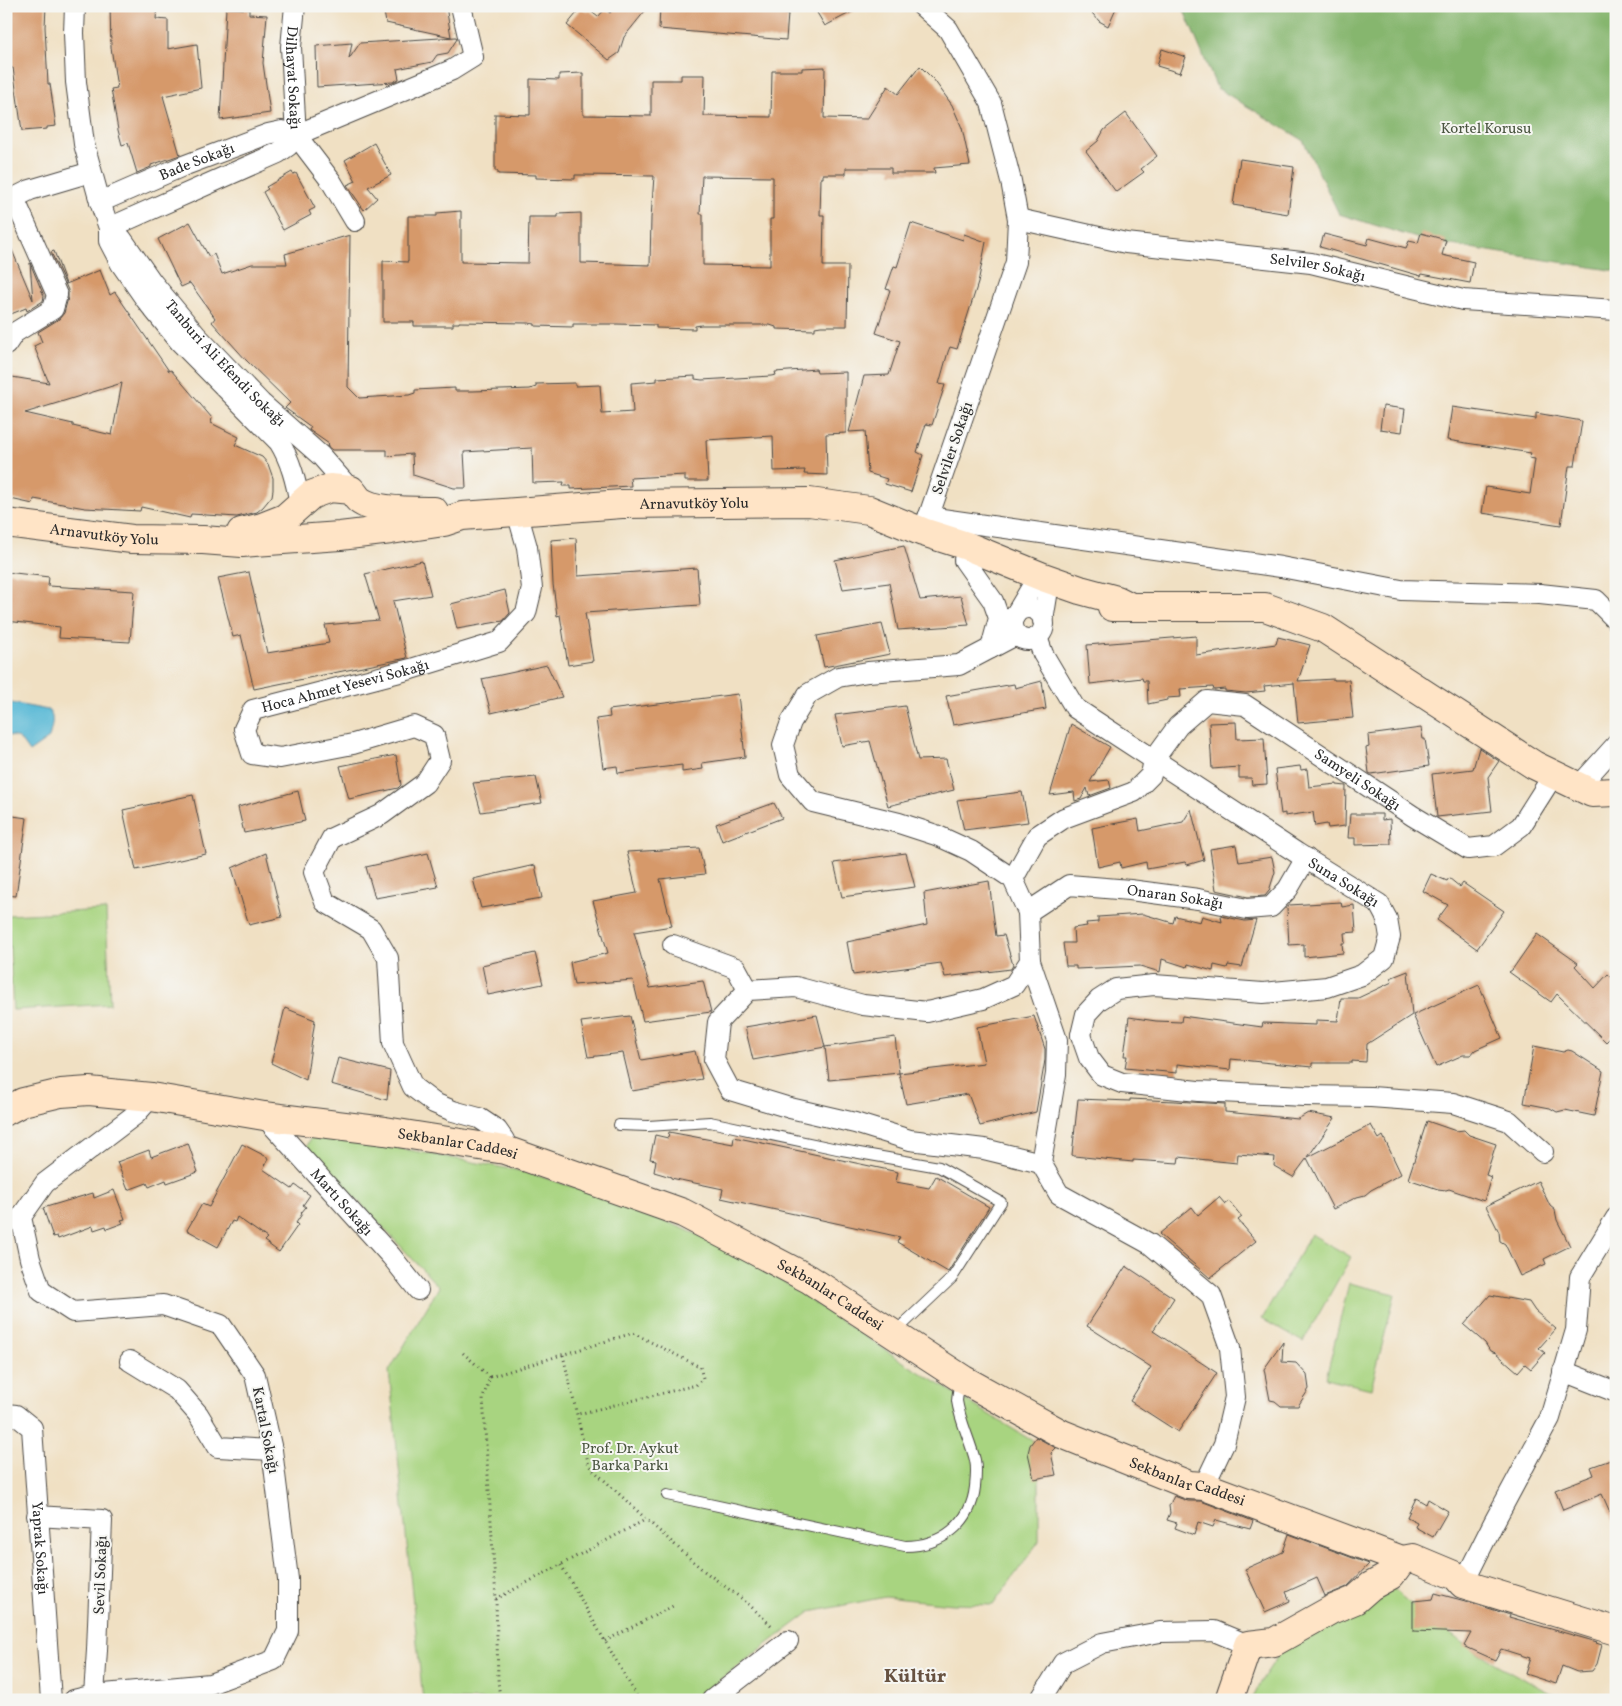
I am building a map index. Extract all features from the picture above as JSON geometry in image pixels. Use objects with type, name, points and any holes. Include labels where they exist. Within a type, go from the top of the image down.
[{"type":"main road","points":[[203,540],[262,527],[285,518],[311,495],[330,488],[356,496],[380,507],[408,512],[448,512],[462,516]]},
{"type":"main road","points":[[349,535],[356,528],[360,518],[356,496]]},
{"type":"main road","name":"Arnavutköy Yolu","points":[[462,516],[622,504],[809,502],[869,510],[926,525]]},
{"type":"main road","points":[[300,504],[308,530],[318,538]]},
{"type":"main road","points":[[203,540],[242,543],[318,538],[444,522],[462,516]]},
{"type":"main road","name":"Arnavutköy Yolu","points":[[6,523],[132,539],[203,540]]},
{"type":"main road","points":[[926,525],[964,560],[1040,604],[1080,590],[1117,600],[1132,607],[1264,607],[1323,628],[1534,765],[1592,792],[1616,792]]},
{"type":"main road","points":[[926,525],[967,546],[1040,604]]},
{"type":"main road","name":"Sekbanlar Caddesi","points":[[6,1111],[23,1102],[61,1093],[89,1091],[385,1131],[505,1150],[682,1213],[809,1279],[964,1380],[1062,1434],[1188,1485],[1204,1486],[1402,1560],[1413,1558],[1456,1576],[1463,1584],[1616,1631]]},
{"type":"main road","points":[[1229,1700],[1248,1645],[1274,1642],[1331,1610],[1355,1600],[1371,1586],[1391,1575],[1402,1560]]},
{"type":"street","name":"Tanburi Ali Efendi Sokağı","points":[[75,6],[76,82],[84,144],[109,228],[109,241],[120,264],[180,342],[279,442],[287,454],[296,478],[300,504]]},
{"type":"street","name":"Dilhayat Sokağı","points":[[295,6],[291,47],[296,135],[332,181],[356,220]]},
{"type":"street","name":"Bade Sokağı","points":[[109,228],[278,153],[288,146],[296,135],[452,70],[473,57],[461,6]]},
{"type":"street","name":"Selviler Sokağı","points":[[922,6],[948,29],[991,103],[1011,181],[1018,219],[1016,262],[926,525]]},
{"type":"street","name":"Bade Sokağı","points":[[100,202],[183,166],[268,134],[282,131],[296,135]]},
{"type":"street","points":[[6,345],[14,333],[53,309],[57,294],[14,198],[30,190],[91,172]]},
{"type":"street","name":"Selviler Sokağı","points":[[1018,219],[1126,243],[1311,263],[1463,300],[1616,310]]},
{"type":"street","name":"Tanburi Ali Efendi Sokağı","points":[[109,228],[122,240],[152,282],[196,335],[261,403],[321,456],[356,496]]},
{"type":"street","name":"Hoca Ahmet Yesevi Sokağı","points":[[505,1150],[504,1140],[497,1130],[479,1118],[453,1111],[434,1103],[413,1087],[393,1043],[388,958],[371,929],[325,902],[314,872],[332,838],[381,814],[425,783],[440,760],[434,735],[414,726],[353,744],[280,758],[252,754],[244,729],[252,710],[411,669],[499,642],[526,612],[532,588],[527,547],[517,512]]},
{"type":"street","points":[[926,525],[1281,567],[1401,590],[1540,594],[1596,600],[1616,620]]},
{"type":"street","points":[[964,560],[993,601],[999,618],[991,648]]},
{"type":"street","points":[[1040,604],[991,648],[960,666],[868,672],[838,677],[808,694],[791,722],[782,745],[790,775],[813,802],[899,823],[936,835],[971,851],[1013,879],[1028,912],[1030,961],[1057,1040],[1056,1074],[1041,1163],[1059,1194],[1150,1244],[1211,1295],[1230,1348],[1235,1397],[1224,1444],[1204,1486]]},
{"type":"street","points":[[1040,604],[1028,641],[1024,640],[1015,626],[1017,612],[1027,608],[1038,612],[1040,604]]},
{"type":"street","name":"Suna Sokağı","points":[[1040,604],[1043,654],[1075,708],[1379,904],[1387,919],[1390,937],[1384,958],[1362,975],[1327,987],[1263,993],[1154,985],[1116,989],[1099,1000],[1086,1014],[1081,1035]]},
{"type":"street","name":"Samyeli Sokağı","points":[[1154,759],[1178,726],[1206,701],[1245,705],[1413,816],[1468,849],[1494,846],[1521,826],[1554,774]]},
{"type":"street","points":[[1579,786],[1616,745]]},
{"type":"street","points":[[1013,879],[1037,836],[1064,818],[1134,792],[1151,775],[1154,759]]},
{"type":"street","name":"Onaran Sokağı","points":[[1028,912],[1068,885],[1140,891],[1198,899],[1247,909],[1271,907],[1288,889],[1306,858]]},
{"type":"street","points":[[672,945],[736,968],[748,990]]},
{"type":"street","points":[[1030,961],[1014,985],[982,999],[927,1012],[863,1005],[796,986],[748,990],[718,1022],[714,1060],[730,1090],[790,1108],[855,1123],[910,1140],[984,1149],[1041,1163]]},
{"type":"street","points":[[1057,1040],[1081,1035],[1089,1058],[1102,1075],[1122,1083],[1198,1091],[1371,1097],[1453,1103],[1509,1120],[1543,1152]]},
{"type":"street","name":"Kartal Sokağı","points":[[74,1700],[94,1695],[170,1694],[210,1684],[274,1660],[288,1631],[288,1579],[272,1450],[255,1375],[221,1325],[163,1305],[73,1312],[41,1291],[30,1259],[21,1217],[45,1183],[136,1114],[151,1098]]},
{"type":"street","name":"Martı Sokağı","points":[[264,1116],[391,1256],[418,1290]]},
{"type":"street","points":[[1463,1584],[1550,1418],[1576,1330],[1580,1277],[1616,1218]]},
{"type":"street","points":[[130,1361],[178,1390],[198,1414],[218,1446],[272,1450]]},
{"type":"street","points":[[1564,1372],[1616,1392]]},
{"type":"street","name":"Yaprak Sokağı","points":[[6,1414],[16,1415],[32,1428],[51,1700]]},
{"type":"street","name":"Sevil Sokağı","points":[[37,1516],[102,1520],[94,1695]]},
{"type":"street","points":[[1040,1700],[1063,1663],[1102,1643],[1160,1632],[1214,1631],[1248,1645]]},
{"type":"street","points":[[712,1700],[788,1641]]},
{"type":"lane","points":[[619,1125],[648,1126],[710,1122],[842,1150],[939,1167],[1001,1202],[952,1278],[893,1334]]},
{"type":"lane","points":[[667,1495],[905,1546],[917,1546],[933,1542],[948,1534],[961,1522],[970,1506],[974,1493],[975,1462],[957,1401],[958,1392],[964,1380]]},
{"type":"path","points":[[490,1377],[633,1334],[700,1367],[703,1378],[696,1385],[578,1414]]},
{"type":"path","points":[[464,1353],[490,1377]]},
{"type":"path","points":[[564,1354],[589,1466],[704,1571],[745,1601],[788,1641]]},
{"type":"path","points":[[490,1377],[483,1398],[496,1599],[500,1700]]},
{"type":"path","points":[[496,1599],[646,1519]]},
{"type":"path","points":[[561,1565],[639,1700]]},
{"type":"path","points":[[605,1641],[674,1606]]},
{"type":"green space","name":"Kortel Korusu","points":[[1182,6],[1616,6],[1616,271],[1426,241],[1339,214],[1303,140],[1217,88]]},
{"type":"green space","points":[[106,910],[110,1004],[13,1010],[8,915]]},
{"type":"green space","name":"Prof. Dr. Aykut Barka Parkı","points":[[313,1132],[526,1172],[624,1203],[740,1253],[908,1365],[1039,1445],[1039,1541],[993,1605],[952,1604],[885,1597],[810,1612],[693,1700],[423,1700],[389,1371],[439,1287],[307,1147]]},
{"type":"green space","points":[[1311,1234],[1351,1257],[1303,1342],[1262,1319]]},
{"type":"green space","points":[[1349,1283],[1395,1294],[1371,1389],[1326,1378]]},
{"type":"green space","points":[[1387,1584],[1450,1634],[1494,1662],[1566,1700],[1252,1700],[1263,1678],[1288,1641]]},
{"type":"water","points":[[6,702],[48,710],[52,716],[49,738],[29,752],[19,738],[6,735]]},
{"type":"building","points":[[6,6],[46,6],[45,27],[48,84],[50,84],[56,126],[47,127],[47,129],[22,131],[13,68],[6,68]]},
{"type":"building","points":[[110,6],[157,6],[156,19],[168,20],[168,49],[197,44],[201,88],[163,96],[180,155],[151,165],[151,167],[137,173],[128,143],[122,145],[111,89],[117,88],[111,47]]},
{"type":"building","points":[[383,6],[446,6],[451,37],[386,23]]},
{"type":"building","points":[[616,6],[649,6],[624,37],[619,53],[609,60],[567,25],[581,8],[587,12],[589,10],[598,17],[605,9],[610,13]]},
{"type":"building","points":[[660,6],[734,9],[735,6],[774,6],[773,12],[788,14],[786,40],[659,29]]},
{"type":"building","points":[[813,6],[863,6],[825,26]]},
{"type":"building","points":[[1086,6],[1117,6],[1108,26],[1099,21]]},
{"type":"building","points":[[226,8],[249,9],[249,14],[267,15],[263,63],[270,113],[220,120]]},
{"type":"building","points":[[456,37],[457,39],[448,53],[437,55],[432,62],[397,69],[399,79],[393,82],[317,87],[316,46],[352,43],[349,59],[360,43]]},
{"type":"building","points":[[1162,49],[1186,57],[1180,73],[1157,66]]},
{"type":"building","points":[[920,66],[934,80],[952,105],[962,128],[970,165],[934,168],[935,173],[891,173],[891,168],[846,168],[846,174],[823,174],[823,178],[821,178],[820,215],[824,215],[823,266],[848,266],[847,326],[821,326],[815,327],[815,330],[776,329],[776,327],[770,325],[701,325],[695,326],[695,329],[656,328],[656,325],[573,324],[573,327],[535,326],[535,324],[528,323],[459,322],[453,323],[453,326],[414,326],[414,322],[383,322],[383,261],[408,262],[408,216],[437,216],[437,213],[461,211],[461,262],[528,263],[529,217],[558,217],[558,214],[581,213],[581,263],[650,265],[654,176],[575,175],[575,179],[536,178],[536,175],[498,174],[498,171],[495,171],[495,114],[530,115],[530,79],[559,80],[559,74],[583,73],[583,115],[651,116],[651,80],[681,80],[681,75],[705,75],[704,116],[771,117],[772,71],[802,71],[802,68],[825,67],[824,118],[867,119],[888,86],[898,94]],"holes":[[[702,176],[773,177],[773,219],[770,219],[770,266],[703,265],[703,214],[700,214]]]},
{"type":"building","points":[[1126,113],[1157,156],[1141,169],[1144,172],[1116,192],[1086,151],[1098,141],[1104,130]]},
{"type":"building","points":[[374,143],[391,175],[368,187],[377,198],[364,210],[347,185],[356,181],[345,160]]},
{"type":"building","points":[[1240,159],[1294,167],[1288,214],[1233,205]]},
{"type":"building","points":[[292,172],[293,174],[296,173],[315,208],[309,211],[311,215],[283,230],[263,192],[268,189],[266,187]]},
{"type":"building","points":[[190,222],[209,257],[214,254],[222,274],[252,264],[287,264],[285,254],[350,235],[348,387],[359,398],[409,395],[415,393],[415,390],[455,388],[455,391],[530,389],[536,387],[536,384],[575,383],[575,386],[600,385],[602,414],[633,412],[631,383],[657,381],[657,378],[695,376],[695,379],[702,380],[771,376],[776,375],[775,372],[816,369],[817,373],[846,372],[846,433],[826,434],[827,475],[804,474],[805,470],[774,471],[773,436],[706,440],[708,481],[685,481],[685,475],[630,478],[631,486],[571,489],[571,486],[563,486],[564,482],[533,483],[532,448],[464,452],[466,488],[454,488],[413,475],[412,454],[387,456],[387,450],[332,450],[327,446],[329,444],[309,430],[311,427],[285,408],[290,403],[246,360],[212,322],[215,318],[190,283],[181,287],[158,239]]},
{"type":"building","points":[[911,223],[963,240],[964,234],[986,242],[978,283],[957,349],[950,347],[948,352],[939,384],[945,385],[932,425],[926,424],[917,452],[923,455],[911,492],[885,484],[887,479],[868,473],[865,431],[849,432],[864,376],[889,375],[900,341],[876,333],[890,290],[886,289],[894,266],[897,267]]},
{"type":"building","points":[[1421,233],[1446,240],[1442,255],[1474,262],[1470,283],[1422,274],[1421,276],[1320,247],[1324,234],[1367,245],[1369,238],[1406,248],[1409,241],[1418,243]]},
{"type":"building","points":[[6,236],[33,300],[30,263],[44,296],[43,301],[27,311],[26,308],[6,316]]},
{"type":"building","points":[[54,251],[66,284],[100,270],[110,295],[115,292],[169,371],[171,370],[212,418],[211,423],[239,437],[235,445],[262,457],[268,464],[273,478],[272,496],[257,512],[237,517],[191,514],[190,518],[141,507],[140,511],[85,508],[34,499],[33,504],[6,498],[6,376],[49,383],[34,346],[42,342],[38,332],[59,319],[64,313],[68,298],[68,290],[51,252]],"holes":[[[122,383],[112,435],[73,426],[73,424],[25,413]]]},
{"type":"building","points":[[1383,406],[1405,409],[1402,432],[1380,429]]},
{"type":"building","points":[[1452,407],[1536,419],[1536,413],[1582,421],[1575,466],[1569,466],[1561,525],[1482,513],[1486,487],[1530,494],[1535,459],[1529,458],[1531,453],[1447,440]]},
{"type":"building","points":[[576,538],[578,576],[697,568],[700,605],[585,613],[593,661],[568,665],[560,615],[557,616],[551,540]]},
{"type":"building","points":[[904,546],[920,600],[961,596],[969,625],[898,630],[889,583],[843,589],[835,560]]},
{"type":"building","points":[[422,561],[431,595],[393,601],[407,658],[254,689],[241,635],[233,637],[218,578],[249,572],[267,653],[329,643],[325,625],[379,620],[365,574]]},
{"type":"building","points":[[6,572],[49,577],[48,586],[134,591],[130,642],[59,638],[60,627],[6,621]]},
{"type":"building","points":[[505,590],[510,613],[503,621],[457,629],[451,604]]},
{"type":"building","points":[[882,624],[890,654],[824,667],[817,636]]},
{"type":"building","points":[[1196,636],[1196,655],[1276,644],[1278,637],[1310,645],[1298,681],[1349,680],[1353,718],[1298,723],[1294,683],[1264,686],[1265,691],[1246,693],[1225,691],[1225,689],[1214,690],[1213,687],[1180,689],[1181,697],[1167,698],[1167,700],[1148,704],[1147,681],[1143,681],[1142,678],[1090,684],[1087,645]]},
{"type":"building","points":[[547,665],[562,697],[491,713],[482,679]]},
{"type":"building","points":[[1042,681],[1046,709],[953,725],[946,696],[1014,684],[1015,688]]},
{"type":"building","points":[[738,694],[745,757],[702,763],[703,769],[682,772],[682,765],[618,773],[617,766],[603,768],[596,719],[610,717],[609,710]]},
{"type":"building","points":[[905,706],[918,760],[946,759],[954,790],[888,806],[870,741],[842,746],[835,715]]},
{"type":"building","points":[[1236,722],[1237,739],[1264,738],[1267,784],[1252,785],[1251,778],[1239,778],[1239,767],[1212,769],[1209,723]]},
{"type":"building","points":[[1071,724],[1110,747],[1090,782],[1109,780],[1111,788],[1089,796],[1087,788],[1081,799],[1075,801],[1074,792],[1050,795]]},
{"type":"building","points":[[1421,728],[1423,739],[1425,739],[1429,766],[1369,773],[1366,748],[1369,747],[1368,735]]},
{"type":"building","points":[[1479,748],[1499,761],[1488,777],[1492,811],[1437,817],[1432,774],[1473,769]]},
{"type":"building","points":[[396,755],[401,785],[398,788],[349,799],[340,766]]},
{"type":"building","points":[[1300,766],[1301,770],[1307,769],[1309,787],[1337,784],[1346,786],[1345,826],[1328,828],[1327,824],[1315,826],[1313,812],[1285,816],[1285,813],[1281,814],[1275,769]]},
{"type":"building","points":[[536,777],[542,803],[481,812],[473,783]]},
{"type":"building","points":[[298,791],[305,821],[244,833],[238,807]]},
{"type":"building","points":[[1022,792],[1028,822],[964,830],[957,800]]},
{"type":"building","points":[[193,795],[206,854],[136,870],[123,810]]},
{"type":"building","points":[[774,803],[782,818],[722,841],[716,824]]},
{"type":"building","points":[[1191,809],[1204,860],[1187,865],[1185,862],[1147,869],[1146,862],[1121,868],[1120,862],[1098,867],[1092,828],[1138,819],[1140,831],[1183,822]]},
{"type":"building","points":[[1350,814],[1382,814],[1382,820],[1390,819],[1391,844],[1355,845],[1355,838],[1348,838]]},
{"type":"building","points":[[6,815],[27,818],[16,896],[6,895]]},
{"type":"building","points":[[1236,845],[1239,862],[1272,857],[1275,872],[1269,891],[1265,896],[1248,897],[1216,890],[1210,849]]},
{"type":"building","points":[[699,848],[705,874],[660,879],[672,926],[634,932],[650,988],[703,981],[711,1012],[643,1021],[633,980],[574,985],[570,962],[608,953],[593,901],[637,893],[627,852]]},
{"type":"building","points":[[266,853],[282,917],[249,925],[232,868]]},
{"type":"building","points":[[428,853],[438,887],[375,898],[366,867]]},
{"type":"building","points":[[906,853],[915,887],[842,897],[834,863]]},
{"type":"building","points":[[535,865],[542,898],[481,908],[473,879]]},
{"type":"building","points":[[1431,874],[1447,881],[1449,878],[1460,887],[1463,883],[1504,911],[1477,949],[1437,920],[1448,905],[1423,891]]},
{"type":"building","points":[[989,881],[996,936],[1004,935],[1013,965],[1011,969],[945,977],[941,963],[853,975],[847,942],[927,925],[924,893]]},
{"type":"building","points":[[1341,902],[1342,907],[1354,905],[1356,932],[1344,933],[1343,953],[1304,957],[1304,944],[1289,945],[1287,908],[1289,905]]},
{"type":"building","points":[[1143,914],[1173,923],[1175,916],[1200,922],[1202,916],[1222,922],[1221,916],[1245,921],[1256,920],[1242,967],[1228,965],[1227,968],[1214,965],[1213,971],[1188,964],[1187,967],[1162,959],[1160,972],[1140,966],[1076,969],[1076,966],[1066,966],[1063,943],[1074,943],[1073,928],[1087,926],[1086,923],[1098,922],[1098,917]]},
{"type":"building","points":[[1537,934],[1578,963],[1575,966],[1595,988],[1608,974],[1616,982],[1616,1032],[1606,1042],[1557,994],[1551,1002],[1509,972]]},
{"type":"building","points":[[535,953],[543,984],[488,995],[482,965]]},
{"type":"building","points":[[1408,971],[1412,1015],[1367,1044],[1366,1062],[1312,1063],[1312,1067],[1231,1059],[1230,1070],[1177,1064],[1177,1073],[1125,1068],[1127,1056],[1124,1056],[1129,1017],[1181,1022],[1182,1016],[1262,1027],[1263,1023],[1316,1025],[1316,1020],[1338,1021],[1341,998],[1358,998],[1392,982],[1390,978]]},
{"type":"building","points":[[1479,985],[1502,1038],[1475,1050],[1471,1055],[1463,1055],[1436,1067],[1413,1015]]},
{"type":"building","points":[[285,1008],[315,1020],[306,1080],[271,1063]]},
{"type":"building","points":[[817,1015],[825,1047],[753,1060],[745,1027]]},
{"type":"building","points":[[630,1016],[641,1060],[695,1051],[702,1079],[632,1091],[623,1053],[588,1057],[581,1022]]},
{"type":"building","points":[[1034,1016],[1045,1049],[1045,1060],[1036,1112],[980,1126],[968,1094],[906,1104],[899,1073],[984,1063],[977,1027]]},
{"type":"building","points":[[895,1037],[899,1073],[829,1080],[825,1047]]},
{"type":"building","points":[[1534,1046],[1563,1052],[1572,1051],[1603,1071],[1594,1116],[1565,1110],[1557,1112],[1550,1108],[1524,1103]]},
{"type":"building","points":[[338,1058],[390,1071],[387,1100],[331,1084]]},
{"type":"building","points":[[1078,1099],[1130,1101],[1130,1099],[1225,1104],[1225,1112],[1298,1119],[1308,1113],[1335,1118],[1308,1157],[1371,1125],[1379,1139],[1383,1136],[1401,1174],[1365,1195],[1333,1209],[1307,1158],[1293,1177],[1274,1166],[1275,1157],[1238,1154],[1237,1163],[1179,1157],[1178,1163],[1133,1160],[1133,1162],[1074,1156],[1072,1155]]},
{"type":"building","points":[[1427,1121],[1456,1131],[1464,1130],[1469,1135],[1496,1144],[1486,1175],[1491,1177],[1484,1201],[1449,1189],[1438,1189],[1408,1179]]},
{"type":"building","points":[[669,1132],[733,1144],[734,1137],[898,1172],[896,1182],[929,1188],[936,1176],[989,1207],[948,1272],[897,1242],[900,1237],[721,1198],[723,1189],[671,1178],[654,1172],[656,1160],[650,1159],[655,1135],[668,1138]]},
{"type":"building","points":[[188,1143],[198,1172],[167,1183],[166,1180],[149,1187],[147,1183],[128,1190],[117,1162],[149,1150],[151,1157]]},
{"type":"building","points":[[242,1144],[269,1158],[263,1169],[292,1189],[295,1185],[310,1195],[303,1205],[306,1207],[296,1223],[298,1225],[279,1252],[264,1241],[267,1238],[237,1217],[235,1222],[232,1221],[218,1247],[187,1230],[202,1204],[209,1207]]},
{"type":"building","points":[[1538,1181],[1550,1206],[1555,1210],[1557,1220],[1570,1246],[1544,1259],[1546,1264],[1520,1276],[1505,1244],[1500,1241],[1499,1232],[1486,1206]]},
{"type":"building","points":[[114,1190],[125,1219],[121,1220],[123,1223],[107,1229],[106,1226],[94,1230],[93,1226],[58,1239],[57,1236],[53,1237],[43,1208],[93,1193],[94,1198]]},
{"type":"building","points":[[1219,1197],[1225,1204],[1229,1201],[1242,1217],[1238,1220],[1256,1241],[1210,1278],[1159,1234],[1192,1207],[1198,1215]]},
{"type":"building","points":[[1126,1266],[1174,1298],[1153,1331],[1217,1373],[1178,1432],[1130,1401],[1151,1367],[1087,1326]]},
{"type":"building","points":[[1490,1295],[1529,1302],[1535,1311],[1556,1329],[1539,1348],[1545,1353],[1531,1369],[1525,1364],[1518,1372],[1496,1353],[1490,1351],[1485,1343],[1464,1325]]},
{"type":"building","points":[[1283,1342],[1282,1362],[1296,1363],[1307,1375],[1309,1389],[1298,1406],[1281,1406],[1275,1401],[1270,1400],[1264,1369]]},
{"type":"building","points":[[1036,1437],[1056,1448],[1051,1453],[1056,1475],[1034,1479],[1028,1453],[1030,1445]]},
{"type":"building","points":[[1616,1458],[1616,1526],[1602,1494],[1563,1510],[1555,1490],[1594,1475],[1591,1467]]},
{"type":"building","points":[[1174,1496],[1188,1501],[1201,1501],[1253,1521],[1250,1529],[1216,1520],[1213,1527],[1198,1522],[1194,1535],[1175,1528],[1177,1523],[1167,1520],[1170,1513],[1169,1506]]},
{"type":"building","points":[[1416,1498],[1426,1504],[1428,1499],[1448,1511],[1433,1537],[1415,1527],[1417,1522],[1407,1517]]},
{"type":"building","points":[[1289,1534],[1369,1564],[1347,1587],[1325,1596],[1317,1578],[1286,1592],[1290,1601],[1265,1612],[1245,1569],[1283,1552]]},
{"type":"building","points":[[1435,1593],[1510,1615],[1509,1617],[1597,1642],[1602,1645],[1597,1664],[1592,1671],[1577,1672],[1562,1666],[1556,1684],[1525,1674],[1530,1658],[1501,1649],[1495,1660],[1464,1646],[1471,1633],[1413,1631],[1413,1601],[1433,1599]]},
{"type":"district","name":"Kültür","points":[[915,1675]]}]
